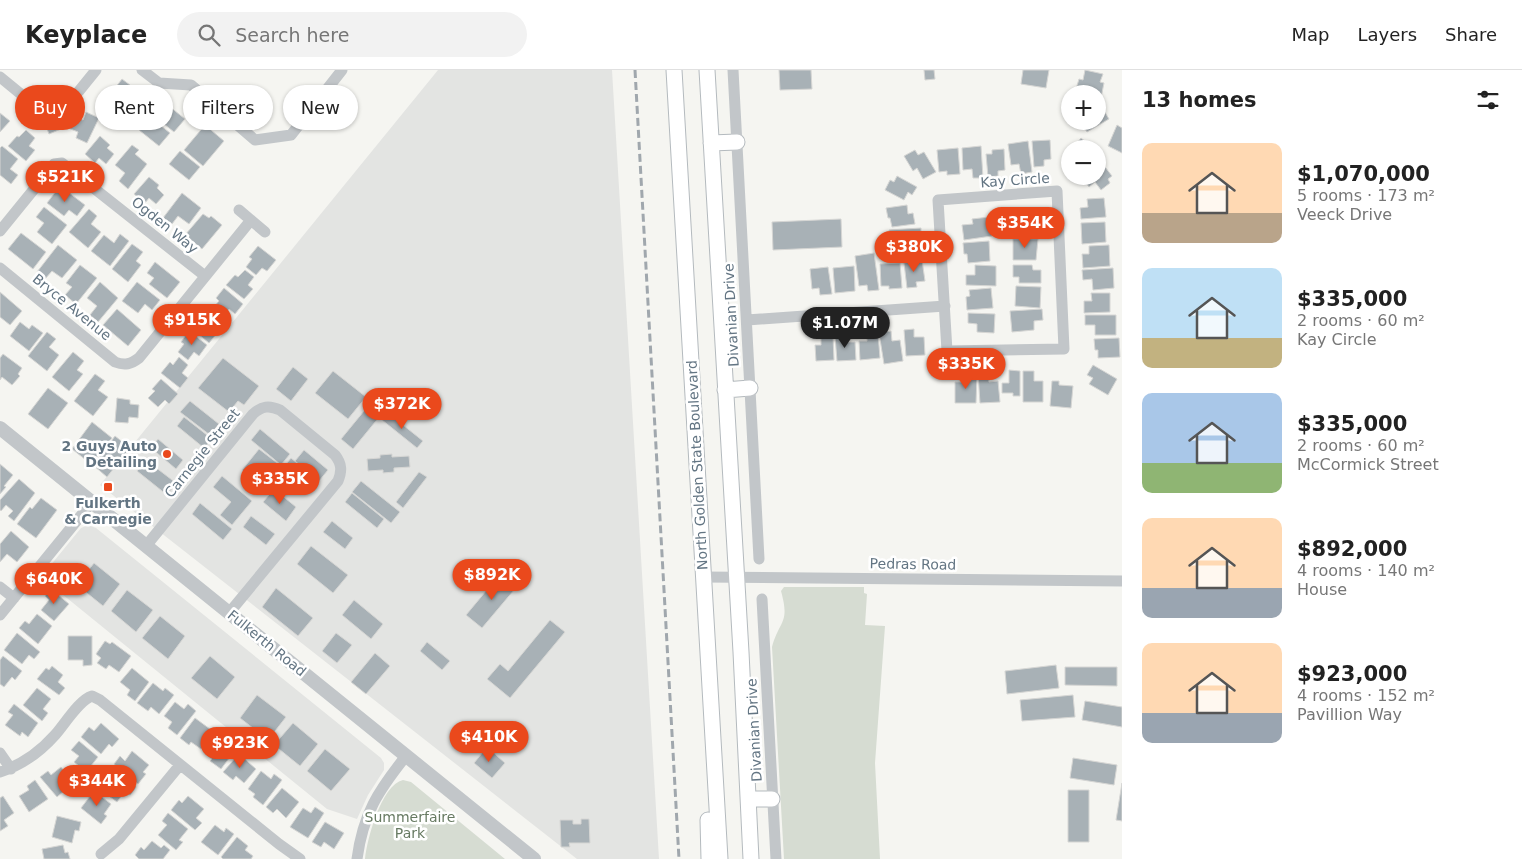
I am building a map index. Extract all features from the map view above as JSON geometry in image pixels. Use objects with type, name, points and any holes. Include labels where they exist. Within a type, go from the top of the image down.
[{"type":"main road","name":"North Golden State Boulevard","points":[[674,70],[720,859]]},
{"type":"main road","points":[[707,70],[737,578],[751,859]]},
{"type":"main road","points":[[711,143],[737,142]]},
{"type":"main road","points":[[725,390],[750,388]]},
{"type":"main road","points":[[709,859],[707,825],[714,774]]},
{"type":"main road","points":[[749,799],[772,799]]},
{"type":"street","points":[[84,85],[96,70]]},
{"type":"street","points":[[142,70],[159,83],[191,85],[255,140],[290,135],[342,70]]},
{"type":"street","name":"Divanian Drive","points":[[733,70],[759,559]]},
{"type":"street","points":[[0,76],[15,89]]},
{"type":"street","name":"Ogden Way","points":[[0,231],[52,167],[58,163],[66,165],[205,276]]},
{"type":"street","name":"Kay Circle","points":[[1057,191],[1064,350],[947,351],[945,306],[938,200],[1057,191]]},
{"type":"street","points":[[240,210],[265,232]]},
{"type":"street","points":[[205,276],[251,220]]},
{"type":"street","name":"Bryce Avenue","points":[[0,268],[116,362],[127,365],[134,363],[140,358],[205,276]]},
{"type":"street","points":[[747,320],[945,306]]},
{"type":"street","name":"Carnegie Street","points":[[146,546],[254,414],[266,406],[280,410],[334,455],[340,461],[342,468],[338,481],[229,613]]},
{"type":"street","name":"Fulkerth Road","points":[[0,428],[534,859]]},
{"type":"street","points":[[0,615],[92,502]]},
{"type":"street","name":"Pedras Road","points":[[703,577],[1122,581]]},
{"type":"street","points":[[0,587],[14,598]]},
{"type":"street","name":"Divanian Drive","points":[[762,599],[776,859]]},
{"type":"street","points":[[0,753],[5,770],[30,759],[45,746],[84,700],[92,696],[100,700],[300,859]]},
{"type":"street","points":[[357,859],[361,835],[371,807],[385,783],[406,756]]},
{"type":"street","points":[[101,854],[120,839],[180,765]]},
{"type":"shaded area","points":[[438,70],[612,70],[659,859],[577,859],[100,485]]},
{"type":"shaded area","points":[[88,525],[96,528],[381,758],[384,763],[384,770],[368,795],[357,819],[327,809],[41,577],[81,528]]},
{"type":"green space","points":[[784,587],[864,587],[864,593],[867,594],[865,625],[885,626],[875,763],[880,859],[784,859],[772,647],[784,616],[785,610],[781,591]]},
{"type":"green space","name":"Summerfaire Park","points":[[403,780],[411,782],[505,859],[365,859],[372,827],[382,802],[395,784]]},
{"type":"building","points":[[779,70],[811,70],[812,89],[780,90]]},
{"type":"building","points":[[924,70],[934,70],[935,79],[925,80]]},
{"type":"building","points":[[1023,70],[1049,70],[1046,88],[1021,84]]},
{"type":"building","points":[[1085,70],[1103,74],[1100,82],[1104,83],[1104,85],[1077,85],[1079,79],[1083,80]]},
{"type":"building","points":[[122,79],[130,85],[117,85]]},
{"type":"building","points":[[173,109],[183,117],[183,121],[174,132],[172,130]]},
{"type":"building","points":[[86,112],[95,116],[95,126],[87,143],[76,138],[78,132],[73,130],[85,130]]},
{"type":"building","points":[[0,113],[10,121],[0,132]]},
{"type":"building","points":[[1117,125],[1122,128],[1122,153],[1108,146]]},
{"type":"building","points":[[26,130],[35,138],[29,146],[35,150],[26,161],[8,146],[17,136],[19,137]]},
{"type":"building","points":[[48,130],[59,130],[49,134]]},
{"type":"building","points":[[139,130],[166,130],[170,133],[159,146]]},
{"type":"building","points":[[201,130],[211,130],[224,141],[203,166],[184,150]]},
{"type":"building","points":[[100,136],[110,145],[107,148],[114,154],[106,164],[99,158],[95,163],[85,154]]},
{"type":"building","points":[[1050,140],[1051,159],[1044,160],[1044,166],[1034,167],[1032,141]]},
{"type":"building","points":[[1028,141],[1032,172],[1021,174],[1019,164],[1011,165],[1008,144]]},
{"type":"building","points":[[132,145],[139,150],[135,154],[147,164],[128,189],[119,181],[125,173],[115,165]]},
{"type":"building","points":[[2,146],[18,159],[10,169],[18,175],[11,184],[0,175],[0,148]]},
{"type":"building","points":[[981,146],[983,178],[973,178],[972,169],[963,170],[962,148]]},
{"type":"building","points":[[958,148],[960,174],[947,175],[947,171],[939,172],[937,150]]},
{"type":"building","points":[[1004,149],[1005,170],[998,171],[998,176],[988,177],[986,154],[992,154],[992,150]]},
{"type":"building","points":[[915,150],[918,155],[924,152],[936,172],[923,179],[917,168],[913,171],[904,156]]},
{"type":"building","points":[[180,151],[200,167],[189,180],[169,164]]},
{"type":"building","points":[[1106,168],[1112,176],[1108,179],[1110,183],[1101,190],[1097,185],[1106,185]]},
{"type":"building","points":[[897,176],[917,187],[912,195],[908,192],[904,200],[885,190],[890,180],[894,182]]},
{"type":"building","points":[[149,177],[159,185],[157,188],[164,195],[156,204],[149,198],[145,203],[134,194]]},
{"type":"building","points":[[60,186],[85,205],[77,216],[69,210],[64,216],[47,203]]},
{"type":"building","points":[[182,193],[201,208],[189,224],[178,216],[172,224],[163,218]]},
{"type":"building","points":[[1104,198],[1106,217],[1081,219],[1080,208],[1088,207],[1087,199]]},
{"type":"building","points":[[907,205],[908,214],[913,213],[915,224],[892,227],[886,208]]},
{"type":"building","points":[[44,207],[67,225],[52,244],[37,232],[44,223],[36,217]]},
{"type":"building","points":[[89,209],[97,216],[91,224],[101,232],[88,248],[69,232]]},
{"type":"building","points":[[1029,211],[1031,224],[1037,223],[1039,234],[1016,238],[1015,229],[1012,229],[1009,214]]},
{"type":"building","points":[[203,214],[209,218],[211,216],[222,225],[202,249],[185,235]]},
{"type":"building","points":[[989,217],[992,236],[964,240],[962,225],[973,224],[972,219]]},
{"type":"building","points":[[841,219],[842,247],[773,250],[772,222]]},
{"type":"building","points":[[1105,222],[1106,242],[1082,244],[1081,223]]},
{"type":"building","points":[[921,228],[921,238],[912,238],[913,249],[891,250],[889,230]]},
{"type":"building","points":[[21,233],[46,252],[33,269],[8,249]]},
{"type":"building","points":[[120,234],[129,241],[110,266],[91,251],[104,235],[114,243]]},
{"type":"building","points":[[1013,239],[1038,239],[1036,260],[1013,260]]},
{"type":"building","points":[[989,241],[990,261],[968,263],[967,254],[964,254],[963,243]]},
{"type":"building","points":[[132,244],[143,252],[136,261],[141,265],[128,282],[112,269]]},
{"type":"building","points":[[58,245],[77,260],[62,278],[52,271],[45,279],[37,272]]},
{"type":"building","points":[[1109,245],[1110,266],[1083,268],[1082,254],[1089,254],[1089,246]]},
{"type":"building","points":[[258,246],[276,260],[267,271],[262,268],[256,275],[246,267],[252,259],[249,257]]},
{"type":"building","points":[[874,253],[879,290],[868,291],[867,285],[859,286],[855,256]]},
{"type":"building","points":[[922,260],[925,281],[916,282],[917,287],[907,288],[904,263]]},
{"type":"building","points":[[155,262],[180,282],[167,298],[149,284],[154,278],[147,273]]},
{"type":"building","points":[[900,263],[902,288],[889,289],[889,286],[881,286],[880,264]]},
{"type":"building","points":[[80,265],[97,278],[76,304],[65,295],[72,287],[66,283]]},
{"type":"building","points":[[975,265],[996,266],[996,286],[966,285],[966,275],[975,275]]},
{"type":"building","points":[[1013,265],[1032,265],[1033,270],[1041,270],[1041,283],[1019,283],[1019,277],[1013,277]]},
{"type":"building","points":[[854,266],[855,291],[835,293],[833,268]]},
{"type":"building","points":[[828,267],[832,294],[820,295],[819,288],[812,289],[810,269]]},
{"type":"building","points":[[1113,268],[1114,288],[1093,290],[1092,279],[1083,280],[1082,270]]},
{"type":"building","points":[[245,270],[254,277],[248,285],[253,289],[244,299],[226,285],[235,275],[238,277]]},
{"type":"building","points":[[100,282],[118,298],[98,322],[90,315],[97,306],[87,298]]},
{"type":"building","points":[[137,282],[160,300],[152,310],[145,304],[138,313],[122,301]]},
{"type":"building","points":[[1016,286],[1041,287],[1040,308],[1015,306]]},
{"type":"building","points":[[224,288],[243,304],[235,314],[229,309],[222,317],[212,309],[219,301],[216,298]]},
{"type":"building","points":[[991,288],[993,308],[967,310],[966,297],[970,296],[969,290]]},
{"type":"building","points":[[0,292],[22,311],[10,325],[0,317]]},
{"type":"building","points":[[1091,293],[1110,293],[1110,312],[1084,313],[1084,301],[1092,301]]},
{"type":"building","points":[[117,309],[141,330],[128,346],[103,325]]},
{"type":"building","points":[[1042,309],[1043,320],[1034,321],[1034,330],[1012,332],[1010,311]]},
{"type":"building","points":[[210,312],[220,321],[213,328],[218,332],[209,343],[191,328],[200,317],[203,320]]},
{"type":"building","points":[[968,313],[995,314],[994,333],[977,332],[977,324],[968,323]]},
{"type":"building","points":[[1085,315],[1116,315],[1116,335],[1095,335],[1095,325],[1085,325]]},
{"type":"building","points":[[20,322],[29,329],[32,325],[43,333],[29,351],[10,336]]},
{"type":"building","points":[[914,329],[914,337],[924,337],[925,355],[906,356],[904,330]]},
{"type":"building","points":[[189,331],[207,345],[199,356],[194,352],[188,360],[178,352],[184,344],[181,342]]},
{"type":"building","points":[[891,331],[892,341],[900,340],[903,361],[884,364],[879,333]]},
{"type":"building","points":[[47,332],[56,339],[49,347],[59,355],[47,371],[28,356]]},
{"type":"building","points":[[867,333],[878,333],[880,358],[860,360],[859,341],[867,341]]},
{"type":"building","points":[[845,335],[846,342],[855,342],[856,360],[837,361],[835,336]]},
{"type":"building","points":[[821,337],[833,337],[834,360],[816,361],[815,345],[821,345]]},
{"type":"building","points":[[1119,338],[1120,357],[1098,358],[1098,350],[1095,350],[1094,339]]},
{"type":"building","points":[[73,352],[84,361],[77,370],[83,374],[69,391],[52,377]]},
{"type":"building","points":[[3,354],[22,368],[18,374],[20,376],[12,385],[2,377],[0,380],[0,358]]},
{"type":"building","points":[[179,357],[188,365],[182,373],[188,378],[180,388],[161,373],[170,362],[173,365]]},
{"type":"building","points":[[223,358],[259,386],[244,405],[238,401],[229,412],[198,388]]},
{"type":"building","points":[[1093,365],[1117,379],[1108,395],[1089,384],[1093,378],[1087,375]]},
{"type":"building","points":[[293,367],[308,379],[291,401],[276,389]]},
{"type":"building","points":[[1009,370],[1020,371],[1020,396],[1013,396],[1013,393],[1002,393],[1002,383],[1009,383]]},
{"type":"building","points":[[333,371],[366,397],[348,419],[315,393]]},
{"type":"building","points":[[1023,371],[1034,371],[1034,381],[1043,381],[1043,402],[1023,402]]},
{"type":"building","points":[[988,372],[989,382],[998,381],[1000,402],[980,403],[978,373]]},
{"type":"building","points":[[95,374],[105,381],[98,390],[108,397],[93,416],[74,401]]},
{"type":"building","points":[[964,375],[977,375],[976,403],[955,403],[955,382],[964,382]]},
{"type":"building","points":[[161,379],[178,394],[169,404],[165,400],[158,407],[148,398],[155,391],[152,389]]},
{"type":"building","points":[[1052,381],[1059,381],[1059,385],[1073,386],[1071,408],[1050,406]]},
{"type":"building","points":[[48,388],[68,403],[48,429],[28,414]]},
{"type":"building","points":[[117,398],[130,400],[130,404],[139,405],[138,418],[129,417],[128,423],[115,422]]},
{"type":"building","points":[[373,400],[385,410],[353,449],[341,439]]},
{"type":"building","points":[[190,401],[219,424],[210,435],[180,412]]},
{"type":"building","points":[[388,413],[423,441],[417,448],[382,420]]},
{"type":"building","points":[[184,417],[212,439],[204,448],[177,426]]},
{"type":"building","points":[[92,422],[112,438],[91,464],[72,449]]},
{"type":"building","points":[[260,429],[290,454],[281,465],[251,440]]},
{"type":"building","points":[[115,436],[130,448],[107,477],[93,465]]},
{"type":"building","points":[[158,439],[183,460],[176,469],[151,448]]},
{"type":"building","points":[[259,449],[281,466],[263,488],[242,470]]},
{"type":"building","points":[[304,450],[328,470],[319,481],[295,461]]},
{"type":"building","points":[[392,454],[392,457],[409,456],[410,467],[394,468],[394,472],[383,473],[383,470],[368,471],[367,459],[380,458],[380,455]]},
{"type":"building","points":[[291,458],[317,480],[305,495],[279,473]]},
{"type":"building","points":[[146,460],[176,483],[167,495],[137,471]]},
{"type":"building","points":[[0,464],[13,475],[0,494]]},
{"type":"building","points":[[419,472],[427,477],[403,508],[396,502]]},
{"type":"building","points":[[222,476],[252,501],[232,525],[220,515],[231,502],[213,487]]},
{"type":"building","points":[[19,479],[35,493],[14,521],[8,516],[13,511],[6,505],[0,510],[0,500]]},
{"type":"building","points":[[361,481],[400,512],[391,523],[352,492]]},
{"type":"building","points":[[274,489],[296,507],[286,521],[263,502]]},
{"type":"building","points":[[352,493],[384,519],[377,528],[345,502]]},
{"type":"building","points":[[41,498],[57,510],[36,538],[17,524],[30,507],[32,509]]},
{"type":"building","points":[[200,503],[232,529],[223,540],[192,514]]},
{"type":"building","points":[[251,516],[275,534],[266,545],[243,527]]},
{"type":"building","points":[[332,521],[353,538],[345,549],[323,532]]},
{"type":"building","points":[[11,531],[29,547],[17,562],[7,554],[0,562],[0,544]]},
{"type":"building","points":[[311,546],[348,575],[333,593],[297,564]]},
{"type":"building","points":[[94,563],[120,584],[103,606],[77,585]]},
{"type":"building","points":[[510,575],[520,583],[482,628],[466,615],[496,579],[503,584]]},
{"type":"building","points":[[276,588],[313,618],[298,636],[262,607]]},
{"type":"building","points":[[51,589],[69,604],[54,621],[41,610],[49,600],[45,596]]},
{"type":"building","points":[[127,590],[153,610],[136,632],[111,611]]},
{"type":"building","points":[[354,600],[383,624],[371,639],[342,615]]},
{"type":"building","points":[[37,614],[52,626],[38,644],[19,628],[25,621],[29,624]]},
{"type":"building","points":[[160,616],[185,636],[168,659],[142,638]]},
{"type":"building","points":[[550,620],[565,632],[510,698],[487,679],[500,664],[508,671]]},
{"type":"building","points":[[17,633],[40,652],[34,659],[29,655],[22,664],[4,650]]},
{"type":"building","points":[[336,633],[352,645],[337,663],[322,651]]},
{"type":"building","points":[[68,636],[92,636],[92,665],[83,666],[83,660],[68,660]]},
{"type":"building","points":[[105,641],[110,644],[112,642],[131,656],[119,672],[109,665],[106,669],[97,663],[101,658],[96,654]]},
{"type":"building","points":[[427,642],[450,661],[442,670],[420,651]]},
{"type":"building","points":[[375,653],[390,666],[366,694],[351,682]]},
{"type":"building","points":[[3,656],[22,671],[15,680],[12,677],[4,687],[0,684],[0,660]]},
{"type":"building","points":[[210,656],[235,677],[217,699],[191,678]]},
{"type":"building","points":[[1056,665],[1059,688],[1007,694],[1005,671]]},
{"type":"building","points":[[52,666],[63,675],[58,682],[65,688],[59,695],[37,679],[46,668],[49,670]]},
{"type":"building","points":[[1065,667],[1117,667],[1117,686],[1065,685]]},
{"type":"building","points":[[132,668],[149,682],[135,701],[127,695],[130,690],[120,682]]},
{"type":"building","points":[[153,683],[163,691],[165,688],[174,695],[159,714],[151,707],[148,711],[137,703]]},
{"type":"building","points":[[37,688],[51,699],[43,709],[48,713],[42,721],[23,705]]},
{"type":"building","points":[[257,695],[286,717],[268,740],[240,718]]},
{"type":"building","points":[[1073,695],[1075,717],[1022,721],[1020,700]]},
{"type":"building","points":[[1085,701],[1122,707],[1122,727],[1082,720]]},
{"type":"building","points":[[175,702],[184,709],[188,704],[196,711],[177,735],[168,728],[172,722],[164,716]]},
{"type":"building","points":[[14,704],[38,723],[28,737],[22,732],[20,736],[5,725],[13,715],[8,712]]},
{"type":"building","points":[[195,718],[214,732],[201,749],[191,742],[189,745],[180,738]]},
{"type":"building","points":[[101,723],[119,739],[112,747],[109,744],[101,754],[81,737],[89,727],[94,731]]},
{"type":"building","points":[[293,723],[318,744],[300,766],[274,745]]},
{"type":"building","points":[[219,737],[228,744],[231,739],[239,745],[221,769],[210,761],[212,759],[206,754]]},
{"type":"building","points":[[79,741],[98,757],[86,772],[74,762],[79,756],[71,750]]},
{"type":"building","points":[[487,747],[505,763],[492,778],[474,763]]},
{"type":"building","points":[[325,749],[350,769],[331,791],[307,771]]},
{"type":"building","points":[[132,751],[149,765],[143,772],[146,774],[138,784],[114,764],[120,756],[125,761]]},
{"type":"building","points":[[239,754],[256,769],[244,783],[236,776],[233,780],[223,772]]},
{"type":"building","points":[[1073,758],[1117,765],[1114,785],[1070,778]]},
{"type":"building","points":[[61,767],[73,783],[57,797],[40,777],[48,771],[51,775]]},
{"type":"building","points":[[113,769],[136,787],[130,795],[125,791],[117,802],[98,788]]},
{"type":"building","points":[[261,771],[271,779],[274,774],[282,780],[263,805],[253,797],[255,794],[248,789]]},
{"type":"building","points":[[35,780],[48,799],[29,812],[19,796],[29,790],[27,786]]},
{"type":"building","points":[[1122,783],[1122,821],[1116,820]]},
{"type":"building","points":[[282,788],[299,802],[286,818],[277,809],[273,813],[266,807]]},
{"type":"building","points":[[1068,790],[1089,790],[1089,842],[1068,842]]},
{"type":"building","points":[[94,791],[111,804],[104,814],[107,816],[101,824],[81,808]]},
{"type":"building","points":[[3,796],[14,813],[4,820],[8,826],[0,831],[0,798]]},
{"type":"building","points":[[188,796],[204,809],[196,818],[202,823],[195,830],[171,810],[179,800],[182,803]]},
{"type":"building","points":[[315,807],[324,813],[308,838],[290,827],[303,808],[311,813]]},
{"type":"building","points":[[168,813],[188,829],[179,840],[183,842],[176,850],[158,835],[167,825],[162,821]]},
{"type":"building","points":[[57,816],[81,822],[79,831],[75,830],[72,843],[52,837]]},
{"type":"building","points":[[581,819],[589,819],[590,843],[569,843],[570,847],[561,847],[560,820],[573,820],[573,824],[581,824]]},
{"type":"building","points":[[325,822],[344,833],[334,849],[324,842],[321,847],[312,842]]},
{"type":"building","points":[[215,825],[224,832],[226,828],[234,834],[218,855],[201,842]]},
{"type":"building","points":[[237,837],[248,846],[245,850],[253,856],[251,859],[223,859],[221,857]]},
{"type":"building","points":[[152,841],[161,848],[164,845],[170,850],[163,859],[139,859],[135,855],[141,847],[144,850]]},
{"type":"building","points":[[63,845],[65,853],[68,852],[70,859],[44,859],[42,849]]},
{"type":"railway","points":[[635,70],[679,859]]},
{"type":"place","name":"2 Guys Auto Detailing","points":[[167,454]]},
{"type":"place","name":"Fulkerth & Carnegie","points":[[108,487]]}]
